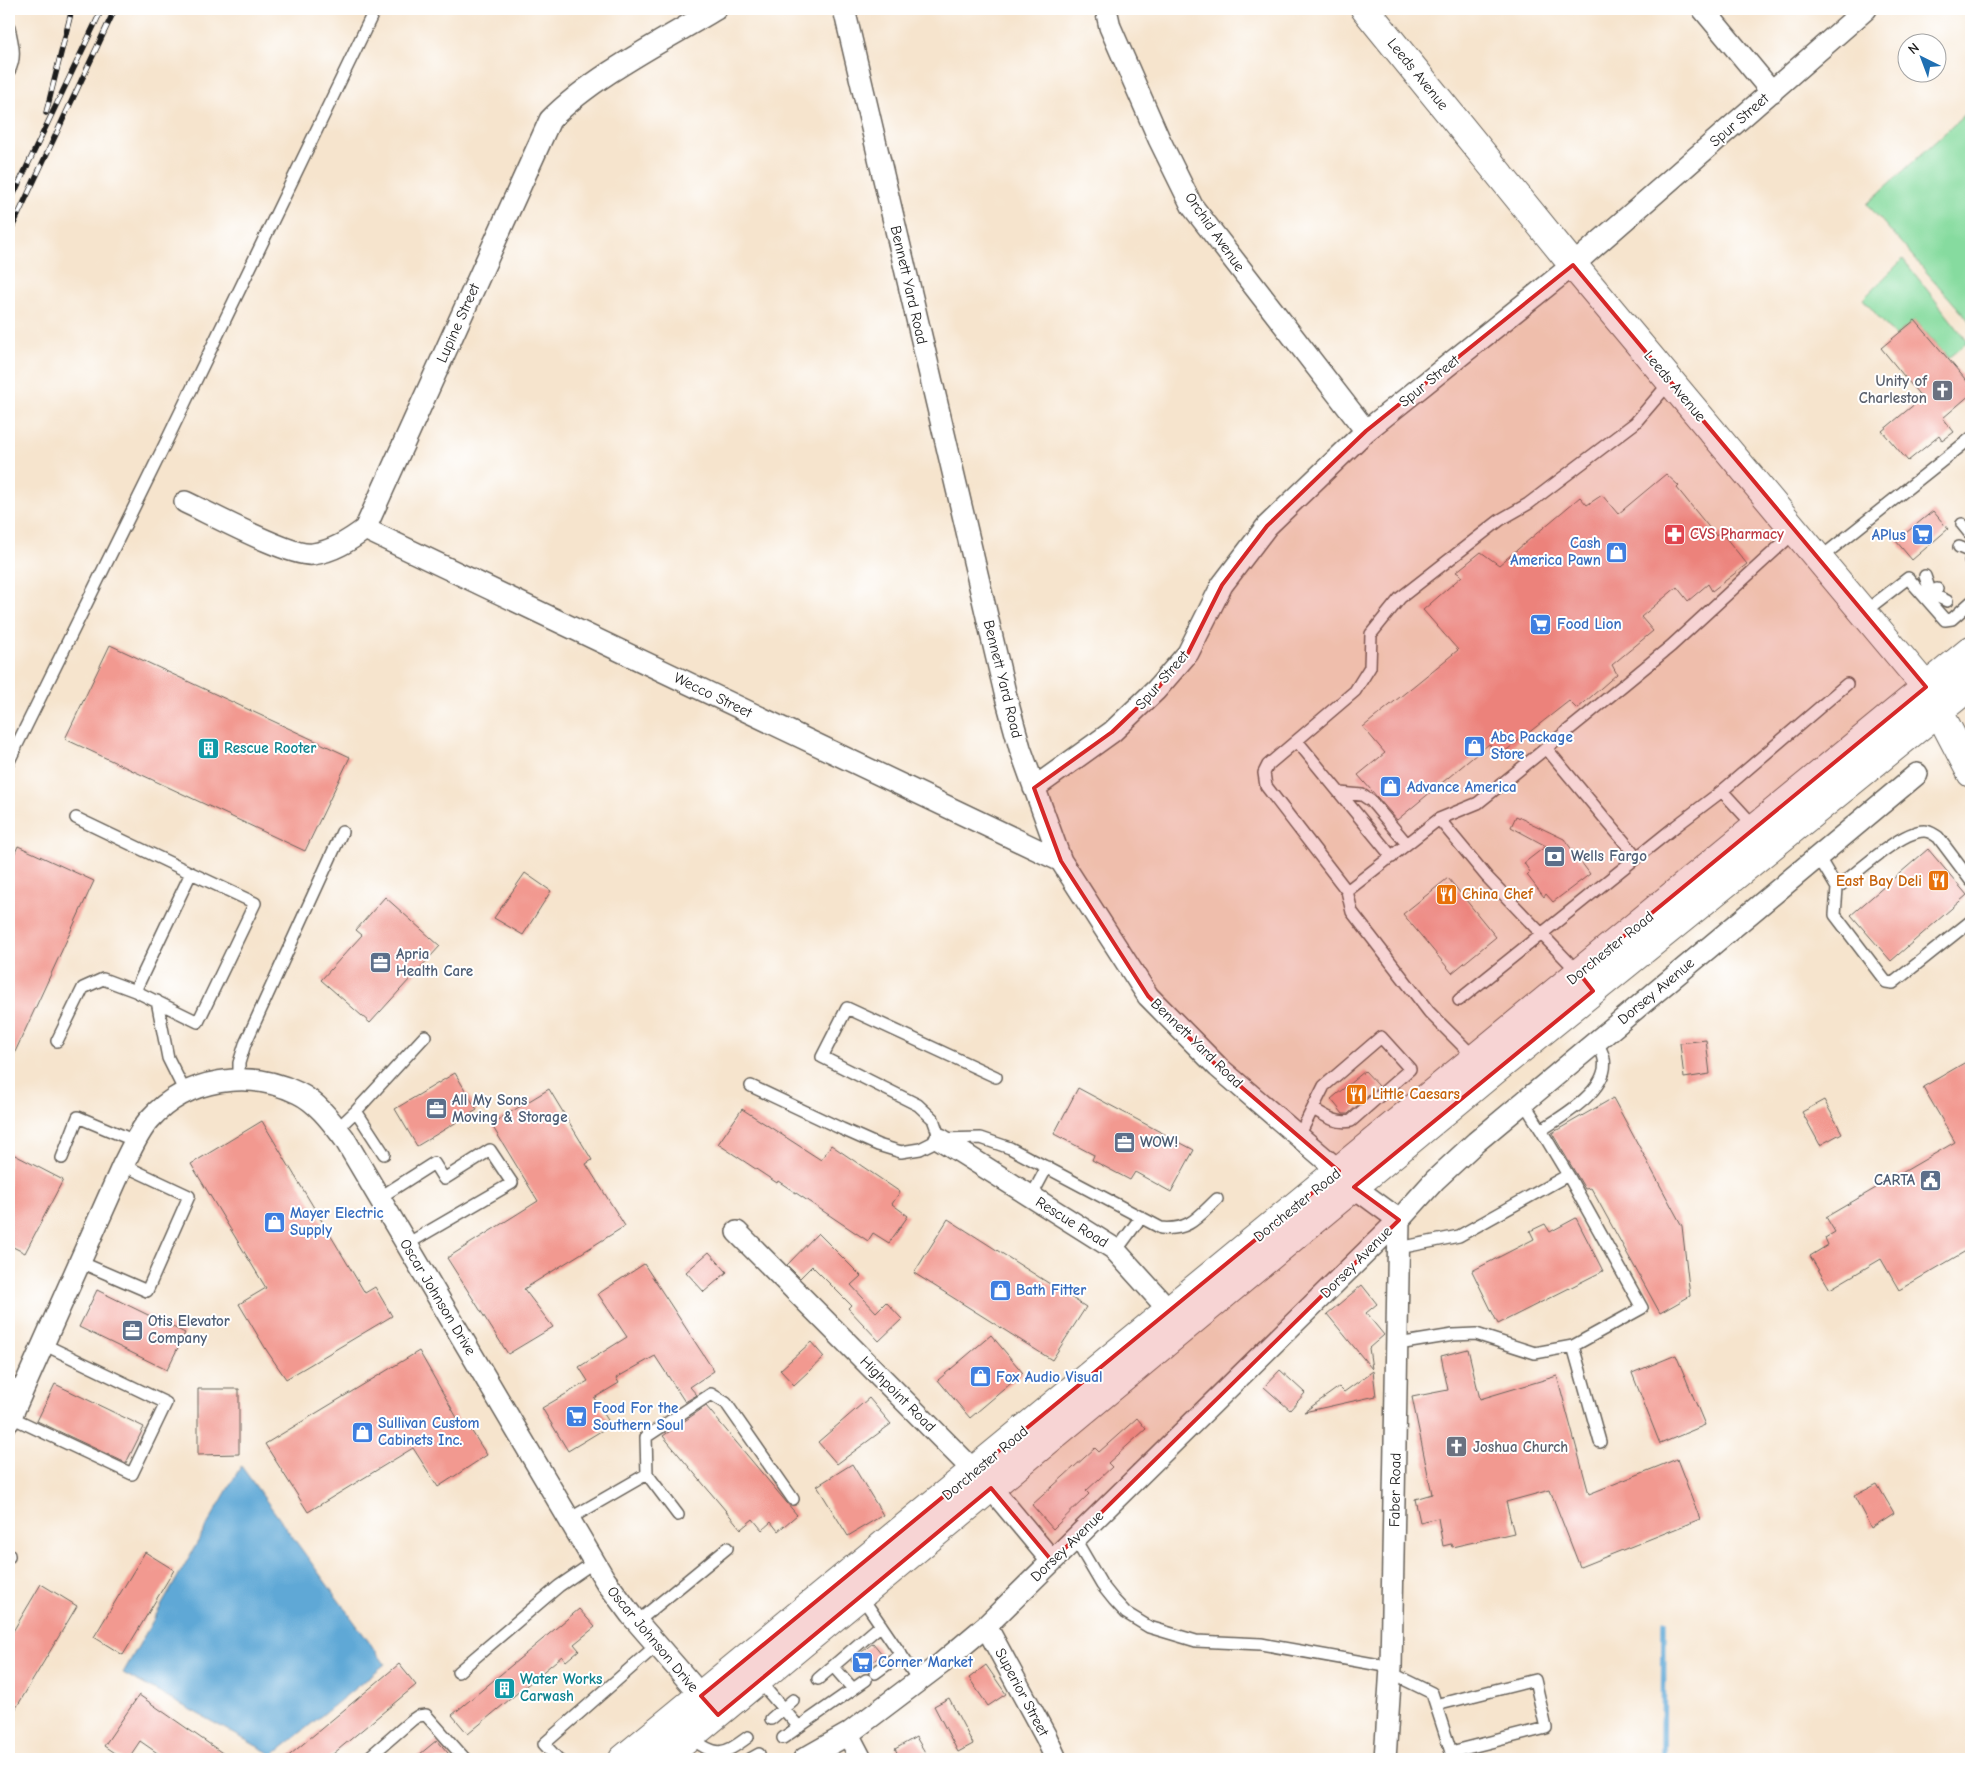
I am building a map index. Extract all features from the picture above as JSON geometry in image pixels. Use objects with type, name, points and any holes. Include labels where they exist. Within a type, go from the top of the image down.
[{"type":"main road","name":"Leeds Avenue","points":[[1365,9],[1573,265],[1926,687],[1971,773]]},
{"type":"main road","name":"Dorchester Road","points":[[1347,1179],[1475,1058],[1586,982],[1756,828],[1971,650]]},
{"type":"main road","name":"Dorchester Road","points":[[663,1759],[690,1738],[709,1706],[1586,982],[1939,712],[1971,685]]},
{"type":"main road","name":"Dorchester Road","points":[[623,1759],[709,1706],[760,1681],[861,1596],[983,1479]]},
{"type":"street","name":"Lupine Street","points":[[185,502],[279,547],[312,555],[345,544],[365,529],[550,120],[568,102],[716,9]]},
{"type":"street","name":"Bennett Yard Road","points":[[844,9],[1006,697],[1020,748],[1061,861],[1148,996],[1218,1067],[1347,1179],[1399,1220]]},
{"type":"street","name":"Orchid Avenue","points":[[1106,9],[1110,27],[1159,139],[1192,206],[1366,431]]},
{"type":"street","points":[[1703,9],[1772,92]]},
{"type":"street","name":"Spur Street","points":[[1034,788],[1112,732],[1156,690],[1188,653],[1222,585],[1267,526],[1366,431],[1573,265],[1866,9]]},
{"type":"street","name":"Wecco Street","points":[[365,529],[1061,861]]},
{"type":"street","name":"Dorsey Avenue","points":[[804,1759],[848,1734],[919,1681],[986,1626],[1399,1220],[1435,1180],[1476,1142],[1917,774]]},
{"type":"street","name":"Oscar Johnson Drive","points":[[10,1419],[16,1385],[43,1344],[123,1165],[135,1141],[150,1118],[170,1100],[199,1085],[240,1078],[272,1083],[298,1093],[328,1116],[337,1129],[605,1580],[637,1622],[709,1706]]},
{"type":"street","name":"Rescue Road","points":[[940,1140],[1116,1251],[1177,1319]]},
{"type":"street","name":"Faber Road","points":[[1385,1759],[1391,1670],[1399,1220]]},
{"type":"street","name":"Highpoint Road","points":[[737,1232],[983,1479],[1052,1561]]},
{"type":"street","name":"Superior Street","points":[[986,1626],[1056,1759]]},
{"type":"street","points":[[848,1734],[861,1759]]},
{"type":"lane","points":[[9,761],[163,449],[375,9]]},
{"type":"lane","points":[[9,27],[14,50],[13,63],[9,71]]},
{"type":"lane","points":[[1475,1058],[1429,1012],[1352,912],[1347,892],[1266,786],[1264,774],[1268,766],[1355,691],[1370,667],[1371,634],[1400,598],[1500,520],[1528,504],[1635,423],[1671,381]]},
{"type":"lane","points":[[1819,559],[1971,438]]},
{"type":"lane","points":[[1962,524],[1971,535]]},
{"type":"lane","points":[[1347,892],[1439,819],[1478,802],[1546,748],[1671,646],[1796,531]]},
{"type":"lane","points":[[1959,547],[1971,558]]},
{"type":"lane","points":[[1925,576],[1945,620],[1952,619],[1971,602]]},
{"type":"lane","points":[[1864,612],[1908,578],[1932,594],[1947,601]]},
{"type":"lane","points":[[1459,1000],[1722,791],[1847,684]]},
{"type":"lane","points":[[1297,741],[1392,857]]},
{"type":"lane","points":[[1546,748],[1637,857]]},
{"type":"lane","points":[[1722,791],[1756,828]]},
{"type":"lane","points":[[1340,793],[1362,795],[1371,801],[1407,844]]},
{"type":"lane","points":[[57,1041],[83,988],[103,980],[135,991],[198,1022],[255,903],[76,818]]},
{"type":"lane","points":[[1439,819],[1487,877],[1542,933],[1586,982]]},
{"type":"lane","points":[[1837,888],[1889,847],[1912,834],[1923,831],[1931,832],[1938,837],[1971,882]]},
{"type":"lane","points":[[240,1078],[239,1063],[245,1044],[342,832]]},
{"type":"lane","points":[[1818,856],[1837,888],[1835,916],[1886,982],[1893,983],[1971,921]]},
{"type":"lane","points":[[135,991],[191,873]]},
{"type":"lane","points":[[157,1001],[168,1058],[185,1092]]},
{"type":"lane","points":[[940,1140],[933,1119],[918,1105],[822,1057],[847,1008],[996,1076]]},
{"type":"lane","points":[[337,1129],[425,1036]]},
{"type":"lane","points":[[1299,1136],[1324,1086],[1381,1037],[1410,1069],[1351,1120],[1341,1123],[1334,1121],[1313,1109]]},
{"type":"lane","points":[[1541,1130],[1588,1098],[1598,1084],[1604,1070],[1605,1060],[1597,1041]]},
{"type":"lane","points":[[751,1086],[842,1130],[901,1152],[920,1149],[940,1140],[981,1138],[1010,1148],[1161,1228],[1176,1229],[1188,1224],[1217,1199]]},
{"type":"lane","points":[[1398,1344],[1454,1335],[1476,1334],[1535,1352],[1573,1346],[1642,1308],[1568,1175],[1524,1103]]},
{"type":"lane","points":[[356,1111],[384,1154]]},
{"type":"lane","points":[[62,1158],[78,1117],[135,1141]]},
{"type":"lane","points":[[379,1198],[434,1163],[444,1179],[490,1150],[512,1183],[407,1244]]},
{"type":"lane","points":[[80,1262],[147,1291],[189,1196],[123,1165]]},
{"type":"lane","points":[[1031,1197],[1047,1167]]},
{"type":"lane","points":[[1398,1248],[1459,1236],[1568,1175]]},
{"type":"lane","points":[[1116,1251],[1141,1217]]},
{"type":"lane","points":[[10,1419],[132,1474],[166,1403],[43,1344]]},
{"type":"lane","points":[[1573,1346],[1600,1442]]},
{"type":"lane","points":[[678,1514],[647,1474],[646,1437],[711,1394],[726,1403],[793,1499]]},
{"type":"lane","points":[[569,1519],[647,1474]]},
{"type":"lane","points":[[1075,1539],[1102,1585],[1114,1600],[1126,1612],[1149,1627],[1196,1641],[1261,1644],[1391,1670],[1432,1693],[1451,1752],[1546,1728],[1535,1680],[1436,1705]]},
{"type":"lane","points":[[637,1622],[727,1548]]},
{"type":"lane","points":[[458,1672],[559,1586],[594,1562]]},
{"type":"lane","points":[[861,1596],[919,1681]]},
{"type":"lane","points":[[818,1679],[881,1625]]},
{"type":"lane","points":[[558,1759],[544,1744],[657,1645]]},
{"type":"lane","points":[[783,1738],[901,1654]]},
{"type":"lane","points":[[833,1666],[853,1689]]},
{"type":"lane","points":[[760,1681],[799,1727]]},
{"type":"lane","points":[[771,1719],[793,1700]]},
{"type":"lane","points":[[367,1759],[412,1720],[418,1716],[426,1715],[465,1759]]},
{"type":"lane","points":[[690,1738],[711,1752],[733,1755],[748,1737]]},
{"type":"highlighted area","points":[[1573,265],[1926,687],[1579,973],[1593,991],[1354,1187],[1399,1220],[1052,1561],[991,1488],[718,1715],[701,1696],[1339,1171],[1218,1067],[1148,996],[1061,861],[1034,788],[1112,732],[1156,690],[1188,653],[1222,585],[1267,526],[1366,431]]},
{"type":"green space","points":[[1971,109],[1971,323],[1867,204]]},
{"type":"green space","points":[[1903,259],[1968,342],[1948,358],[1915,320],[1895,336],[1863,299]]},
{"type":"water","points":[[241,1466],[385,1664],[273,1755],[123,1673]]},
{"type":"building","name":"Unity of Charleston","points":[[1915,320],[1971,386],[1971,394],[1943,418],[1954,432],[1942,441],[1939,436],[1908,461],[1882,431],[1922,398],[1881,348]]},
{"type":"building","points":[[1666,474],[1679,486],[1677,488],[1716,536],[1721,532],[1747,564],[1712,591],[1708,584],[1688,601],[1677,587],[1641,617],[1653,631],[1612,665],[1617,674],[1577,709],[1569,701],[1499,756],[1489,744],[1397,820],[1358,775],[1385,753],[1363,727],[1458,650],[1423,610],[1462,576],[1456,572],[1481,552],[1499,565],[1580,497],[1587,505],[1602,495],[1618,514]]},
{"type":"building","name":"APlus","points":[[1933,511],[1948,529],[1912,560],[1896,541]]},
{"type":"building","name":"Rescue Rooter","points":[[110,645],[350,757],[305,851],[65,739]]},
{"type":"building","name":"Wells Fargo","points":[[1516,816],[1564,839],[1590,874],[1553,902],[1546,894],[1544,897],[1527,875],[1530,872],[1524,863],[1546,846],[1511,827]]},
{"type":"building","points":[[18,846],[94,881],[9,1065],[9,866]]},
{"type":"building","points":[[1928,849],[1967,895],[1891,961],[1851,915]]},
{"type":"building","points":[[525,873],[551,891],[523,935],[494,918]]},
{"type":"building","points":[[1448,878],[1496,937],[1452,973],[1403,914]]},
{"type":"building","name":"Apria Health Care","points":[[385,897],[440,946],[370,1023],[321,980],[362,935],[356,930]]},
{"type":"building","points":[[1706,1040],[1710,1074],[1684,1078],[1680,1043]]},
{"type":"building","name":"CARTA","points":[[1971,1059],[1971,1248],[1899,1290],[1881,1259],[1830,1289],[1810,1256],[1828,1245],[1825,1238],[1835,1232],[1826,1217],[1955,1142],[1923,1087]]},
{"type":"building","name":"Little Caesars","points":[[1365,1071],[1379,1086],[1348,1114],[1343,1114],[1331,1099]]},
{"type":"building","name":"All My Sons Moving & Storage","points":[[455,1073],[477,1110],[417,1146],[395,1109]]},
{"type":"building","name":"WOW!","points":[[1078,1088],[1194,1150],[1171,1192],[1135,1172],[1130,1180],[1092,1160],[1094,1155],[1054,1134]]},
{"type":"building","points":[[549,1089],[592,1160],[586,1164],[625,1226],[524,1289],[553,1327],[508,1354],[447,1258],[538,1201],[491,1124]]},
{"type":"building","points":[[1613,1098],[1682,1226],[1690,1296],[1660,1313],[1591,1188],[1585,1189],[1552,1133]]},
{"type":"building","points":[[1824,1100],[1842,1133],[1820,1145],[1802,1112]]},
{"type":"building","points":[[742,1109],[821,1160],[831,1145],[900,1192],[892,1204],[908,1216],[889,1243],[873,1233],[868,1241],[778,1181],[777,1183],[718,1144]]},
{"type":"building","name":"Mayer Electric Supply","points":[[262,1121],[365,1293],[375,1287],[392,1316],[286,1379],[239,1304],[266,1288],[191,1164]]},
{"type":"building","points":[[9,1152],[63,1180],[25,1253],[9,1245]]},
{"type":"building","points":[[1576,1218],[1603,1271],[1498,1324],[1472,1271],[1534,1239],[1530,1231],[1545,1224],[1550,1232]]},
{"type":"building","name":"Bath Fitter","points":[[948,1219],[1086,1307],[1052,1360],[914,1273]]},
{"type":"building","points":[[818,1233],[861,1276],[851,1285],[876,1312],[886,1302],[902,1319],[879,1341],[848,1308],[851,1305],[812,1266],[800,1278],[787,1265]]},
{"type":"building","points":[[709,1252],[727,1272],[704,1292],[686,1272]]},
{"type":"building","points":[[644,1264],[714,1371],[690,1387],[697,1395],[685,1402],[655,1356],[616,1378],[619,1383],[594,1398],[611,1425],[568,1451],[542,1408],[588,1381],[579,1367],[627,1337],[598,1294]]},
{"type":"building","points":[[1362,1285],[1377,1304],[1366,1313],[1384,1335],[1369,1348],[1372,1369],[1327,1314]]},
{"type":"building","name":"Otis Elevator Company","points":[[97,1290],[185,1333],[167,1370],[79,1327]]},
{"type":"building","name":"Fox Audio Visual","points":[[991,1335],[1023,1373],[970,1418],[938,1380]]},
{"type":"building","points":[[811,1342],[824,1357],[794,1385],[780,1370]]},
{"type":"building","points":[[1468,1349],[1480,1399],[1557,1376],[1589,1494],[1677,1459],[1700,1519],[1580,1567],[1550,1490],[1506,1502],[1514,1533],[1452,1547],[1451,1544],[1443,1546],[1438,1518],[1420,1522],[1415,1499],[1432,1494],[1412,1397],[1448,1390],[1441,1356]]},
{"type":"building","name":"Sullivan Custom Cabinets Inc.","points":[[419,1351],[464,1430],[469,1427],[487,1455],[438,1487],[413,1448],[308,1512],[265,1444]]},
{"type":"building","points":[[1676,1355],[1705,1425],[1660,1444],[1632,1373]]},
{"type":"building","points":[[1280,1370],[1305,1393],[1290,1410],[1264,1387]]},
{"type":"building","points":[[1373,1371],[1376,1396],[1304,1412],[1339,1387],[1344,1392]]},
{"type":"building","points":[[55,1384],[144,1427],[126,1463],[37,1421]]},
{"type":"building","points":[[198,1389],[239,1389],[239,1454],[198,1455]]},
{"type":"building","points":[[869,1398],[891,1424],[837,1464],[818,1442]]},
{"type":"building","points":[[706,1406],[797,1515],[778,1531],[771,1522],[762,1530],[753,1519],[741,1529],[663,1436]]},
{"type":"building","points":[[1137,1418],[1146,1429],[1108,1463],[1112,1467],[1086,1491],[1089,1494],[1053,1529],[1032,1505],[1095,1448],[1099,1452]]},
{"type":"building","points":[[852,1464],[883,1515],[848,1536],[817,1486]]},
{"type":"building","points":[[1877,1484],[1894,1513],[1871,1528],[1854,1496]]},
{"type":"building","points":[[145,1552],[174,1570],[123,1655],[94,1637]]},
{"type":"building","points":[[41,1584],[77,1606],[9,1720],[9,1638]]},
{"type":"building","name":"Water Works Carwash","points":[[579,1609],[595,1627],[574,1644],[579,1650],[566,1661],[562,1656],[468,1734],[452,1715]]},
{"type":"building","name":"Corner Market","points":[[873,1643],[882,1654],[861,1672],[851,1661]]},
{"type":"building","points":[[399,1664],[416,1685],[327,1759],[285,1759]]},
{"type":"building","points":[[986,1665],[1006,1694],[988,1706],[969,1678]]},
{"type":"building","points":[[139,1695],[231,1759],[166,1759],[140,1741],[128,1759],[123,1759],[104,1746]]},
{"type":"building","points":[[949,1698],[973,1744],[958,1752],[934,1706]]},
{"type":"building","points":[[916,1737],[929,1759],[901,1759],[895,1749]]},
{"type":"building","points":[[437,1740],[453,1759],[414,1759]]},
{"type":"waterway","points":[[1663,1759],[1664,1623]]},
{"type":"railway","points":[[46,113],[72,9]]},
{"type":"railway","points":[[9,204],[102,9]]},
{"type":"railway","points":[[9,234],[115,9]]},
{"type":"place","name":"Unity of Charleston","points":[[1943,390]]},
{"type":"place","name":"CVS Pharmacy","points":[[1674,534]]},
{"type":"place","name":"APlus","points":[[1922,535]]},
{"type":"place","name":"Cash America Pawn","points":[[1617,552]]},
{"type":"place","name":"Food Lion","points":[[1541,624]]},
{"type":"place","name":"Abc Package Store","points":[[1475,746]]},
{"type":"place","name":"Rescue Rooter","points":[[208,748]]},
{"type":"place","name":"Advance America","points":[[1391,787]]},
{"type":"place","name":"Wells Fargo","points":[[1555,856]]},
{"type":"place","name":"East Bay Deli","points":[[1938,881]]},
{"type":"place","name":"China Chef","points":[[1446,894]]},
{"type":"place","name":"Apria Health Care","points":[[380,963]]},
{"type":"place","name":"Little Caesars","points":[[1356,1094]]},
{"type":"place","name":"All My Sons Moving & Storage","points":[[436,1109]]},
{"type":"place","name":"WOW!","points":[[1124,1142]]},
{"type":"place","name":"CARTA","points":[[1931,1180]]},
{"type":"place","name":"Mayer Electric Supply","points":[[274,1222]]},
{"type":"place","name":"Bath Fitter","points":[[1000,1290]]},
{"type":"place","name":"Otis Elevator Company","points":[[132,1330]]},
{"type":"place","name":"Fox Audio Visual","points":[[980,1377]]},
{"type":"place","name":"Food For the Southern Soul","points":[[577,1417]]},
{"type":"place","name":"Sullivan Custom Cabinets Inc.","points":[[362,1432]]},
{"type":"place","name":"Joshua Church","points":[[1457,1447]]},
{"type":"place","name":"Corner Market","points":[[862,1662]]},
{"type":"place","name":"Water Works Carwash","points":[[504,1688]]}]
